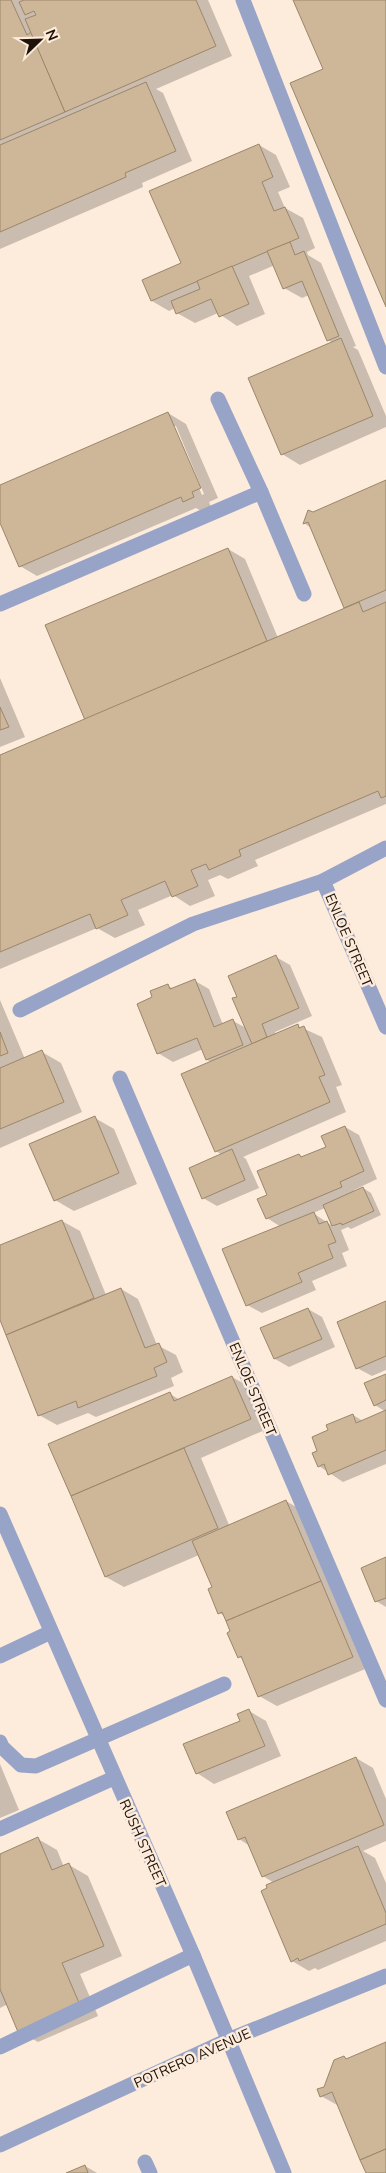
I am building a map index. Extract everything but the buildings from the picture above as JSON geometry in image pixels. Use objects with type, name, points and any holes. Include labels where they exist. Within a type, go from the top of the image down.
[{"type":"street","points":[[244,0],[386,368]]},
{"type":"street","points":[[218,399],[261,492],[304,594]]},
{"type":"street","points":[[0,604],[261,492]]},
{"type":"street","points":[[20,1010],[193,924],[324,881],[386,848]]},
{"type":"street","name":"ENLOE STREET","points":[[324,881],[386,1027]]},
{"type":"street","name":"ENLOE STREET","points":[[120,1078],[386,1700]]},
{"type":"street","name":"RUSH STREET","points":[[0,1514],[192,1955],[284,2173]]},
{"type":"street","points":[[0,1656],[51,1632]]},
{"type":"street","points":[[0,1742],[2,1747],[21,1765],[36,1766],[224,1684]]},
{"type":"street","points":[[0,1829],[114,1778]]},
{"type":"street","points":[[0,2047],[192,1955]]},
{"type":"street","name":"POTRERO AVENUE","points":[[0,2145],[228,2040],[386,1976]]}]
